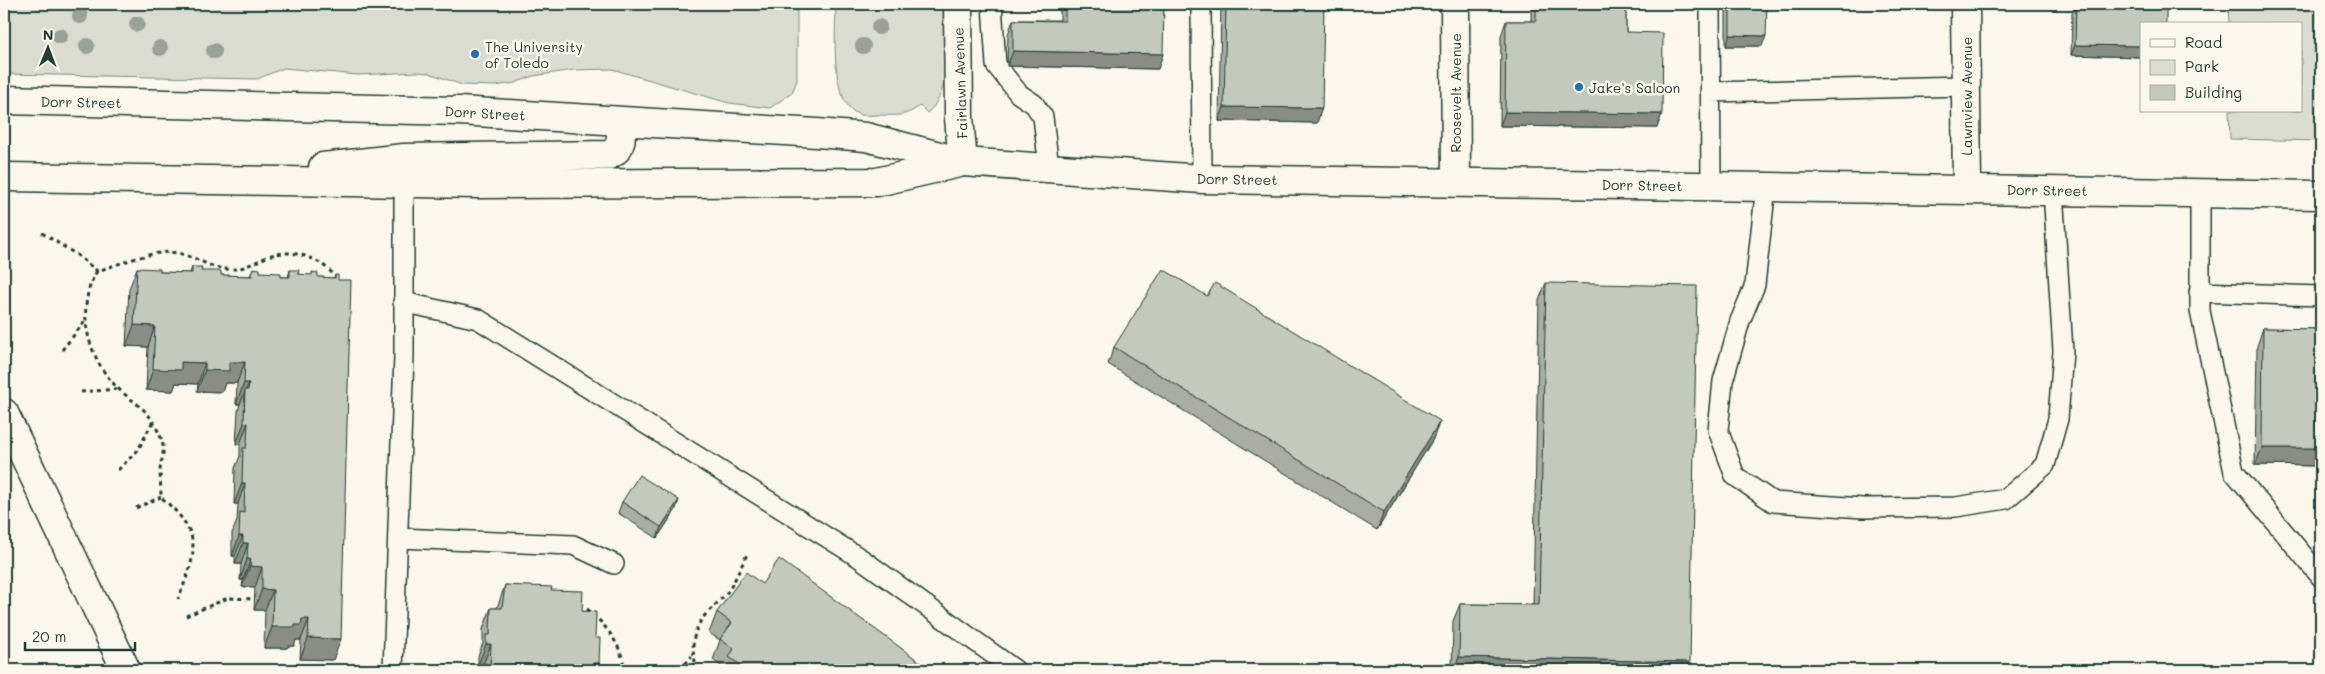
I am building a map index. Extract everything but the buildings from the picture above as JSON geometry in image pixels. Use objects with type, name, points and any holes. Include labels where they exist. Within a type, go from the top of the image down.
[{"type":"main road","name":"Fairlawn Avenue","points":[[958,4],[959,118],[963,162]]},
{"type":"main road","name":"Roosevelt Avenue","points":[[1455,4],[1456,182]]},
{"type":"main road","name":"Lawnview Avenue","points":[[1965,4],[1966,189]]},
{"type":"main road","name":"Dorr Street","points":[[4,100],[459,111],[866,137],[963,162],[1202,179],[2321,195]]},
{"type":"main road","points":[[404,170],[609,155],[618,149],[621,142],[620,121]]},
{"type":"main road","name":"Dorr Street","points":[[4,177],[220,179],[404,170],[877,182],[963,162]]},
{"type":"main road","points":[[4,413],[126,670]]},
{"type":"lane","points":[[992,4],[996,65],[1019,94],[1034,104],[1043,117],[1049,168]]},
{"type":"lane","points":[[1201,4],[1202,179]]},
{"type":"lane","points":[[1710,4],[1711,186]]},
{"type":"lane","points":[[1710,92],[1966,86]]},
{"type":"lane","points":[[393,670],[404,355],[404,170]]},
{"type":"lane","points":[[1766,186],[1755,284],[1740,321],[1723,381],[1718,430],[1735,476],[1773,502],[1863,508],[1956,507],[2006,499],[2045,465],[2058,419],[2063,351],[2053,190]]},
{"type":"lane","points":[[2200,193],[2200,311],[2234,472],[2321,578]]},
{"type":"lane","points":[[2200,292],[2321,296]]},
{"type":"lane","points":[[403,302],[478,319],[860,558],[1015,670]]},
{"type":"lane","points":[[398,538],[573,545],[614,564]]},
{"type":"path","points":[[42,233],[77,255],[97,271]]},
{"type":"path","points":[[178,599],[190,570],[194,556],[194,544],[182,517],[161,497],[160,470],[163,446],[153,421],[140,405],[118,388],[97,361],[86,320],[88,286],[97,271],[169,252],[182,254],[225,269],[239,269],[269,256],[292,254],[306,256],[322,264],[339,282]]},
{"type":"path","points":[[62,350],[86,320]]},
{"type":"path","points":[[81,392],[118,388]]},
{"type":"path","points":[[118,470],[138,450],[153,421]]},
{"type":"path","points":[[136,508],[161,497]]},
{"type":"path","points":[[698,670],[692,656],[694,634],[700,622],[728,591],[748,552]]},
{"type":"path","points":[[186,616],[228,598],[254,599]]},
{"type":"path","points":[[587,609],[604,626],[615,642],[624,668],[629,670]]},
{"type":"path","points":[[680,670],[692,656]]},
{"type":"green space","name":"The University of Toledo","points":[[4,4],[797,4],[797,80],[792,93],[770,108],[729,103],[612,69],[574,70],[533,76],[515,83],[495,86],[462,85],[429,73],[418,72],[358,75],[284,68],[257,79],[4,74]]},
{"type":"green space","points":[[836,4],[946,4],[947,62],[945,77],[936,104],[927,113],[920,106],[904,114],[894,115],[861,115],[850,109],[843,98],[836,66]]},
{"type":"green space","points":[[2228,4],[2321,4],[2321,141],[2230,139],[2229,112],[2302,112],[2302,22],[2229,22]]},
{"type":"place","name":"The University of Toledo","points":[[475,54]]},
{"type":"place","name":"Jake's Saloon","points":[[1579,87]]}]
